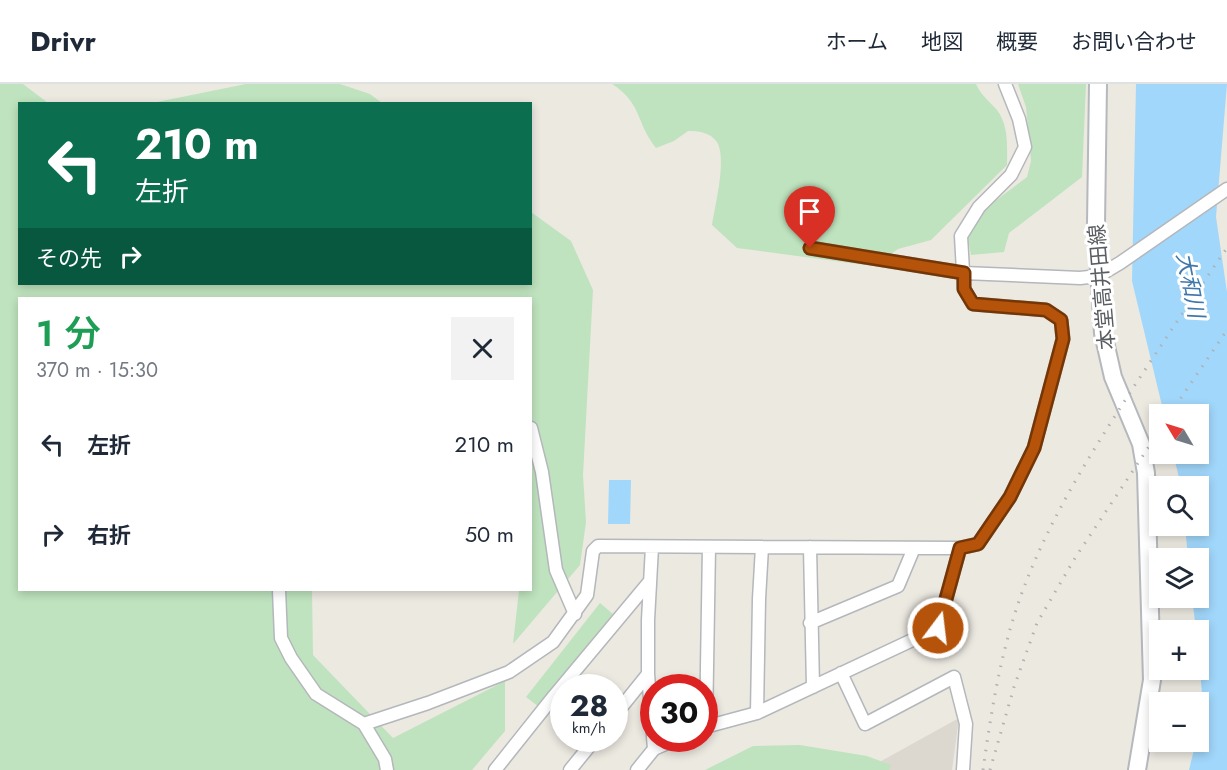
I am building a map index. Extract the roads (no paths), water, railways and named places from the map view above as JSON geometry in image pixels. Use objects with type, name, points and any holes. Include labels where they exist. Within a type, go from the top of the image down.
[{"type":"main road","name":"本堂高井田線","points":[[1098,84],[1096,224],[1102,333],[1113,377],[1141,444],[1146,473],[1152,680],[1137,770]]},
{"type":"street","points":[[364,724],[428,704],[509,672],[553,642],[587,595],[592,550],[598,546],[960,548],[978,544],[1015,487],[1034,448],[1063,339],[1061,320],[1046,310],[973,304],[964,289],[962,236],[979,207],[1011,175],[1025,147],[1019,119],[1005,84]]},
{"type":"street","points":[[810,248],[964,273],[1080,278],[1098,276],[1227,189]]},
{"type":"street","points":[[532,432],[542,472],[556,570],[575,614]]},
{"type":"street","points":[[648,674],[652,547]]},
{"type":"street","points":[[706,674],[709,547]]},
{"type":"street","points":[[757,712],[762,547]]},
{"type":"street","points":[[810,547],[813,687]]},
{"type":"street","points":[[810,623],[898,586],[915,548]]},
{"type":"street","points":[[718,723],[757,712],[938,628],[960,548]]},
{"type":"street","points":[[495,770],[650,581]]},
{"type":"street","points":[[279,591],[281,638],[291,658],[316,694],[364,724],[385,759],[387,770]]},
{"type":"street","points":[[841,673],[865,724],[954,677],[966,724],[963,770]]},
{"type":"street","points":[[628,699],[640,684]]},
{"type":"street","points":[[570,770],[585,752]]},
{"type":"street","points":[[637,770],[651,752]]},
{"type":"water","name":"大和川","points":[[1136,84],[1227,84],[1216,217],[1227,292],[1227,770],[1189,770],[1193,752],[1209,752],[1209,692],[1202,692],[1201,680],[1209,680],[1209,620],[1195,620],[1193,608],[1209,608],[1209,548],[1187,548],[1186,536],[1209,536],[1209,476],[1179,476],[1176,464],[1209,464],[1209,404],[1162,404],[1132,281]]},
{"type":"water","points":[[609,480],[631,480],[630,524],[608,524]]},
{"type":"railway","points":[[983,770],[1006,643],[1019,601],[1042,545],[1100,439],[1227,248]]},
{"type":"railway","points":[[1177,404],[1227,330]]},
{"type":"railway","points":[[990,770],[1014,687],[1037,623],[1075,558],[1149,447]]}]
